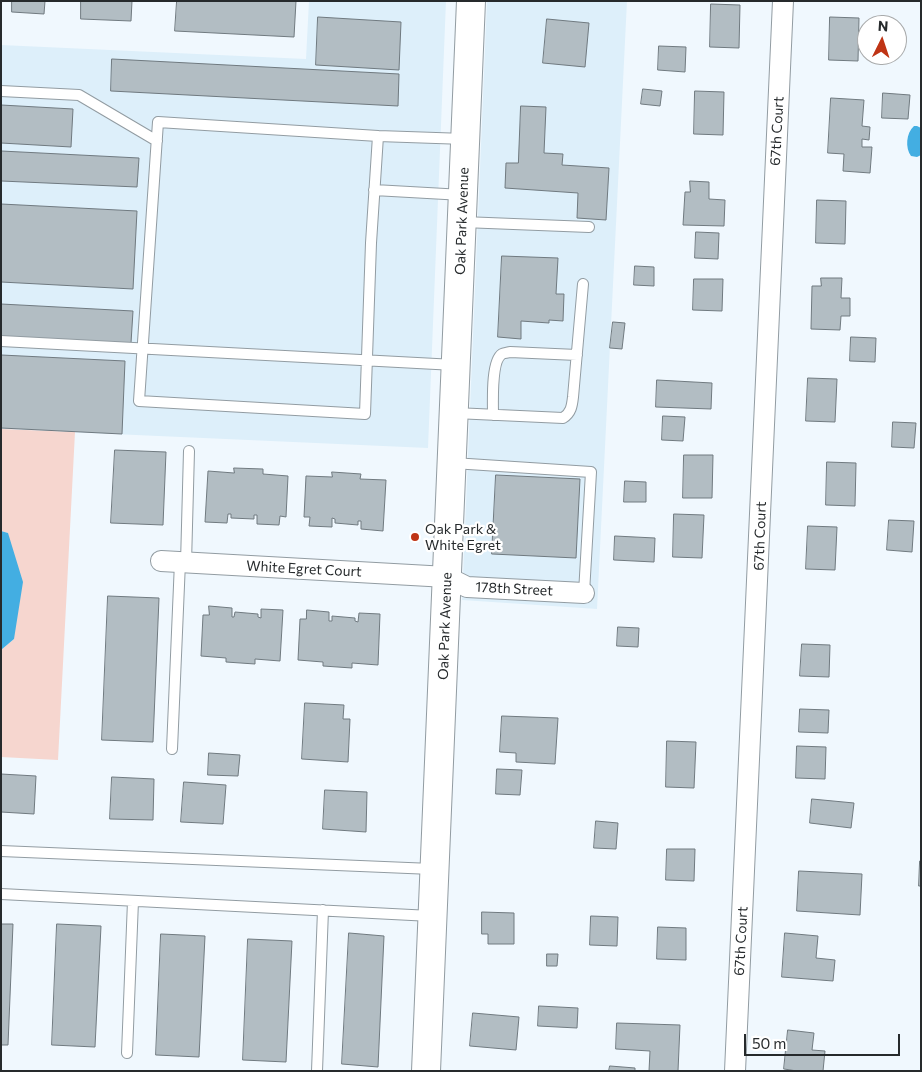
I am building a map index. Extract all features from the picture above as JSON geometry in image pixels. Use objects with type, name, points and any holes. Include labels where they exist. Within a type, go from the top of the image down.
[{"type":"street","name":"Oak Park Avenue","points":[[426,1071],[471,1]]},
{"type":"street","name":"67th Court","points":[[735,1071],[783,1]]},
{"type":"street","name":"White Egret Court","points":[[176,562],[447,577]]},
{"type":"street","name":"178th Street","points":[[447,577],[467,587],[584,593]]},
{"type":"lane","points":[[1,91],[79,95],[157,140]]},
{"type":"lane","points":[[378,136],[371,243],[365,414],[139,401],[158,122],[378,136],[465,139]]},
{"type":"lane","points":[[374,190],[463,195]]},
{"type":"lane","points":[[462,222],[589,227]]},
{"type":"lane","points":[[454,412],[563,418],[568,415],[571,410],[573,396],[583,284]]},
{"type":"lane","points":[[1,341],[456,365]]},
{"type":"lane","points":[[493,414],[495,369],[497,360],[502,354],[510,352],[577,355]]},
{"type":"lane","points":[[172,749],[176,562],[189,451]]},
{"type":"lane","points":[[452,463],[591,472],[584,593]]},
{"type":"lane","points":[[1,851],[434,869]]},
{"type":"lane","points":[[1,894],[432,916]]},
{"type":"lane","points":[[127,1053],[133,901]]},
{"type":"lane","points":[[317,1071],[323,910]]},
{"type":"shaded area","points":[[309,1],[446,1],[428,448],[1,429],[1,45],[306,59]]},
{"type":"shaded area","points":[[487,1],[627,1],[597,609],[462,600]]},
{"type":"shaded area","points":[[1,429],[75,432],[58,760],[1,757],[1,650],[14,639],[8,533],[1,531]]},
{"type":"water","points":[[914,126],[921,128],[921,155],[917,157],[911,156],[907,145],[909,133]]},
{"type":"water","points":[[1,531],[8,533],[23,582],[14,639],[1,650]]},
{"type":"building","points":[[12,1],[45,1],[44,14],[12,12]]},
{"type":"building","points":[[81,1],[132,1],[131,21],[81,19]]},
{"type":"building","points":[[177,1],[296,1],[294,37],[175,31]]},
{"type":"building","points":[[711,4],[740,5],[739,48],[710,47]]},
{"type":"building","points":[[318,17],[401,22],[399,70],[316,65]]},
{"type":"building","points":[[830,17],[857,18],[857,61],[829,60]]},
{"type":"building","points":[[547,19],[589,23],[585,67],[543,63]]},
{"type":"building","points":[[659,46],[686,47],[685,72],[658,70]]},
{"type":"building","points":[[112,59],[399,74],[398,106],[111,91]]},
{"type":"building","points":[[643,89],[662,91],[660,106],[641,104]]},
{"type":"building","points":[[695,91],[724,92],[723,135],[694,134]]},
{"type":"building","points":[[883,93],[910,95],[908,119],[882,118]]},
{"type":"building","points":[[831,98],[864,100],[862,126],[870,127],[869,140],[862,139],[862,147],[872,147],[870,173],[843,171],[844,154],[828,153]]},
{"type":"building","points":[[1,105],[73,109],[71,147],[1,143]]},
{"type":"building","points":[[521,106],[546,107],[544,153],[563,154],[562,165],[609,168],[606,220],[577,218],[578,193],[505,188],[506,163],[518,163]]},
{"type":"building","points":[[1,151],[139,158],[137,187],[1,181]]},
{"type":"building","points":[[690,181],[709,182],[709,199],[725,200],[724,226],[683,225],[685,192],[690,192]]},
{"type":"building","points":[[817,200],[846,201],[845,244],[816,243]]},
{"type":"building","points":[[1,204],[137,211],[133,289],[1,282]]},
{"type":"building","points":[[696,232],[719,233],[718,259],[695,258]]},
{"type":"building","points":[[502,256],[558,258],[556,294],[564,294],[563,321],[549,320],[549,323],[521,321],[521,339],[498,337]]},
{"type":"building","points":[[635,266],[654,267],[654,286],[634,285]]},
{"type":"building","points":[[821,278],[842,278],[841,298],[850,298],[850,316],[841,316],[840,330],[811,329],[812,286],[821,286]]},
{"type":"building","points":[[694,279],[723,279],[722,311],[693,310]]},
{"type":"building","points":[[1,304],[133,311],[131,343],[1,337]]},
{"type":"building","points":[[613,322],[625,323],[622,349],[610,348]]},
{"type":"building","points":[[851,337],[876,338],[875,362],[850,361]]},
{"type":"building","points":[[1,355],[125,361],[122,434],[1,428]]},
{"type":"building","points":[[808,378],[837,379],[835,422],[806,421]]},
{"type":"building","points":[[657,380],[712,383],[711,409],[656,407]]},
{"type":"building","points":[[663,416],[685,417],[683,441],[662,440]]},
{"type":"building","points":[[893,422],[916,423],[914,448],[892,447]]},
{"type":"building","points":[[115,450],[166,452],[163,525],[111,523]]},
{"type":"building","points":[[684,455],[713,455],[712,498],[683,498]]},
{"type":"building","points":[[827,462],[856,463],[855,506],[826,505]]},
{"type":"building","points":[[234,468],[263,469],[263,474],[288,476],[286,517],[280,516],[279,525],[257,524],[257,515],[254,515],[254,519],[231,518],[231,514],[228,514],[227,523],[205,522],[208,471],[234,473]]},
{"type":"building","points":[[332,472],[361,474],[360,479],[386,480],[383,531],[361,529],[361,521],[358,521],[358,525],[335,523],[335,519],[332,518],[332,527],[309,526],[310,517],[304,517],[306,476],[332,477]]},
{"type":"building","points":[[496,475],[580,479],[576,558],[492,554]]},
{"type":"building","points":[[625,481],[646,482],[646,502],[624,502]]},
{"type":"building","points":[[674,514],[704,515],[702,558],[673,557]]},
{"type":"building","points":[[889,520],[914,521],[912,552],[887,550]]},
{"type":"building","points":[[808,526],[837,527],[835,570],[806,569]]},
{"type":"building","points":[[615,536],[655,538],[654,562],[614,560]]},
{"type":"building","points":[[108,596],[159,598],[153,742],[102,740]]},
{"type":"building","points":[[209,606],[232,608],[232,617],[234,617],[235,612],[258,614],[258,617],[261,618],[261,609],[283,610],[280,661],[255,659],[255,664],[226,662],[226,658],[201,656],[203,615],[209,615]]},
{"type":"building","points":[[307,610],[329,612],[329,621],[332,621],[332,616],[355,618],[355,621],[358,622],[359,613],[380,614],[378,665],[352,663],[352,668],[323,666],[323,662],[298,660],[300,619],[306,619]]},
{"type":"building","points":[[618,627],[639,628],[638,647],[617,646]]},
{"type":"building","points":[[802,644],[830,645],[829,677],[800,676]]},
{"type":"building","points":[[305,703],[344,705],[343,719],[350,719],[348,762],[302,759]]},
{"type":"building","points":[[800,709],[829,710],[828,733],[799,732]]},
{"type":"building","points":[[502,716],[558,718],[555,764],[516,762],[516,753],[500,752]]},
{"type":"building","points":[[667,741],[696,742],[694,788],[666,787]]},
{"type":"building","points":[[797,746],[826,747],[825,779],[796,778]]},
{"type":"building","points":[[209,753],[240,755],[238,776],[208,775]]},
{"type":"building","points":[[497,769],[522,770],[520,795],[496,794]]},
{"type":"building","points":[[1,774],[36,776],[34,814],[1,812]]},
{"type":"building","points":[[112,777],[154,779],[153,820],[110,819]]},
{"type":"building","points":[[184,782],[226,785],[223,824],[181,822]]},
{"type":"building","points":[[325,790],[367,792],[366,832],[323,829]]},
{"type":"building","points":[[812,799],[854,803],[851,828],[810,823]]},
{"type":"building","points":[[596,821],[618,823],[616,849],[594,848]]},
{"type":"building","points":[[667,849],[695,849],[694,881],[666,880]]},
{"type":"building","points":[[920,861],[921,886],[919,886]]},
{"type":"building","points":[[799,871],[862,874],[860,915],[797,911]]},
{"type":"building","points":[[482,912],[514,913],[514,944],[488,944],[488,934],[482,934]]},
{"type":"building","points":[[591,916],[618,917],[617,946],[590,945]]},
{"type":"building","points":[[1,924],[13,924],[8,1045],[1,1045]]},
{"type":"building","points":[[57,924],[101,926],[95,1047],[52,1045]]},
{"type":"building","points":[[658,927],[686,928],[686,960],[657,959]]},
{"type":"building","points":[[349,933],[384,936],[378,1067],[342,1064]]},
{"type":"building","points":[[785,933],[818,936],[816,958],[835,960],[833,981],[782,977]]},
{"type":"building","points":[[161,934],[205,936],[199,1057],[156,1055]]},
{"type":"building","points":[[248,939],[292,941],[286,1062],[243,1060]]},
{"type":"building","points":[[547,954],[558,954],[557,966],[547,966]]},
{"type":"building","points":[[539,1006],[578,1008],[577,1028],[538,1026]]},
{"type":"building","points":[[473,1013],[519,1017],[516,1050],[470,1046]]},
{"type":"building","points":[[617,1023],[680,1025],[678,1071],[649,1071],[650,1051],[616,1049]]},
{"type":"building","points":[[788,1030],[814,1033],[812,1050],[825,1051],[823,1071],[784,1069]]},
{"type":"building","points":[[610,1066],[635,1068],[635,1071],[609,1071]]},
{"type":"place","name":"Oak Park & White Egret","points":[[415,537]]}]
